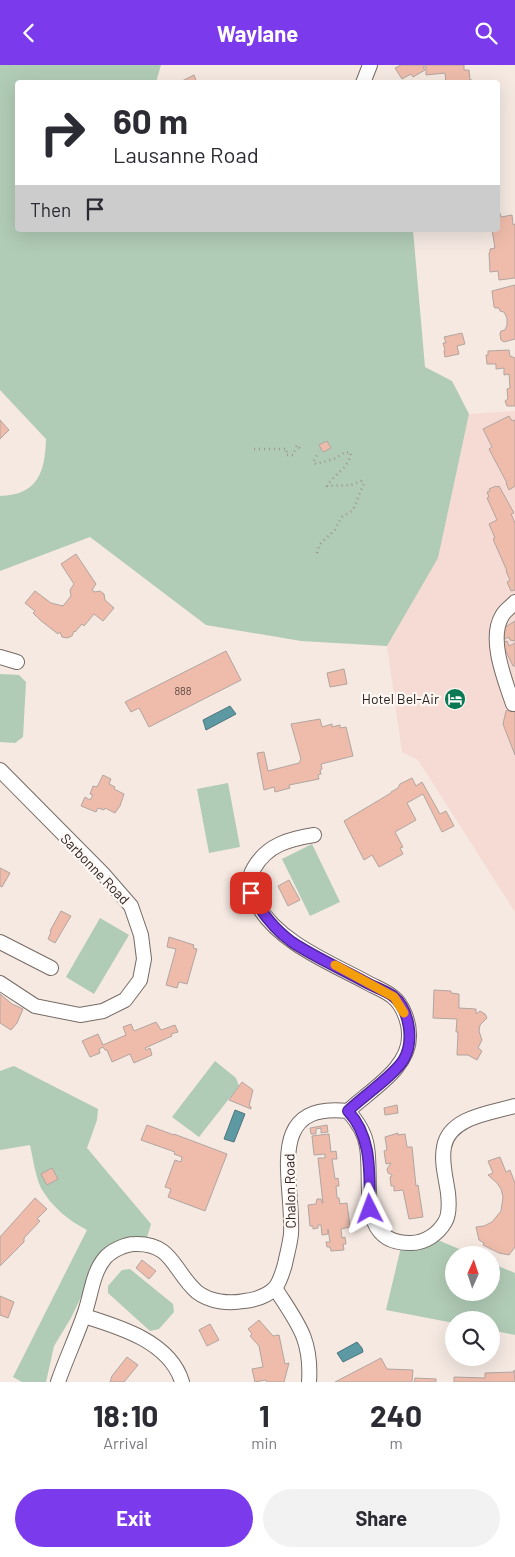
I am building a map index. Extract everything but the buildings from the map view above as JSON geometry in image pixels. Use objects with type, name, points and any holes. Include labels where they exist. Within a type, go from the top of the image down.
[{"type":"street","points":[[364,80],[370,65]]},
{"type":"street","points":[[513,704],[500,663],[496,628],[502,615],[515,601]]},
{"type":"street","points":[[0,657],[17,662]]},
{"type":"street","name":"Sarbonne Road","points":[[0,770],[104,875],[131,906],[141,935],[144,959],[140,980],[125,1000],[103,1011],[80,1015],[35,1006],[0,983]]},
{"type":"street","points":[[314,835],[293,838],[276,845],[260,858],[252,870],[249,881],[251,893],[260,910],[276,927],[292,941],[394,997],[407,1020],[410,1035],[404,1060],[396,1070],[348,1111],[357,1121],[363,1132],[367,1146],[370,1209],[378,1230],[388,1239],[402,1243],[418,1243],[436,1234],[447,1220],[449,1207],[443,1159],[447,1137],[457,1126],[472,1119],[515,1106]]},
{"type":"street","points":[[0,942],[51,969]]},
{"type":"street","name":"Chalon Road","points":[[275,1288],[283,1273],[291,1235],[288,1152],[291,1134],[300,1122],[312,1113],[330,1109],[348,1111]]},
{"type":"street","points":[[58,1382],[84,1316],[98,1270],[105,1257],[117,1249],[130,1244],[145,1244],[159,1248],[169,1255],[184,1277],[198,1292],[214,1300],[233,1303],[257,1299],[275,1288],[299,1325],[308,1347],[309,1382]]},
{"type":"street","points":[[84,1316],[107,1323],[156,1346],[179,1371],[182,1382]]},
{"type":"path","points":[[254,449],[287,449],[286,455],[293,455],[296,445],[302,451]]},
{"type":"path","points":[[317,553],[319,545],[335,530],[342,517],[353,510],[364,483],[361,481],[350,485],[327,486],[345,467],[351,453],[345,452],[334,459],[316,464],[314,462],[320,452]]},
{"type":"shaded area","name":"Hotel Bel-Air","points":[[515,411],[515,912],[418,760],[402,752],[387,646],[438,558],[469,414]]},
{"type":"green space","points":[[0,65],[161,65],[157,80],[15,80],[15,232],[413,232],[425,367],[452,381],[469,414],[438,558],[387,646],[301,641],[206,625],[90,537],[0,571],[0,496],[13,495],[23,491],[37,479],[44,462],[46,439],[0,390]]},
{"type":"green space","points":[[0,674],[19,675],[26,682],[23,737],[15,743],[0,742]]},
{"type":"green space","points":[[228,783],[240,847],[209,853],[197,789]]},
{"type":"green space","points":[[312,844],[340,902],[310,916],[282,859]]},
{"type":"green space","points":[[100,918],[129,935],[94,994],[66,977]]},
{"type":"green space","points":[[215,1061],[236,1078],[239,1086],[199,1137],[172,1117]]},
{"type":"green space","points":[[14,1066],[98,1109],[97,1120],[87,1148],[151,1224],[145,1244],[121,1241],[84,1291],[71,1318],[54,1346],[46,1382],[22,1382],[13,1377],[87,1230],[61,1212],[45,1195],[37,1178],[30,1145],[0,1150],[0,1071]]},
{"type":"green space","points":[[431,1237],[452,1246],[445,1246],[445,1301],[500,1301],[500,1267],[515,1273],[515,1335],[500,1332],[500,1311],[445,1311],[445,1321],[386,1310],[402,1243]]},
{"type":"green space","points":[[130,1269],[173,1304],[174,1312],[159,1329],[150,1331],[108,1293],[108,1286],[122,1270]]},
{"type":"water","points":[[230,706],[236,714],[206,730],[203,720]]},
{"type":"water","points":[[235,1110],[245,1114],[234,1142],[224,1139]]},
{"type":"water","points":[[357,1342],[363,1352],[343,1362],[337,1353]]},
{"type":"slow traffic","points":[[335,965],[394,997],[404,1013]]},
{"type":"place","name":"Hotel Bel-Air","points":[[455,699]]},
{"type":"route","points":[[251,893],[260,910],[292,941],[394,997],[407,1020],[410,1035],[404,1060],[396,1070],[348,1111],[357,1121],[363,1132],[367,1146],[370,1209]]}]
